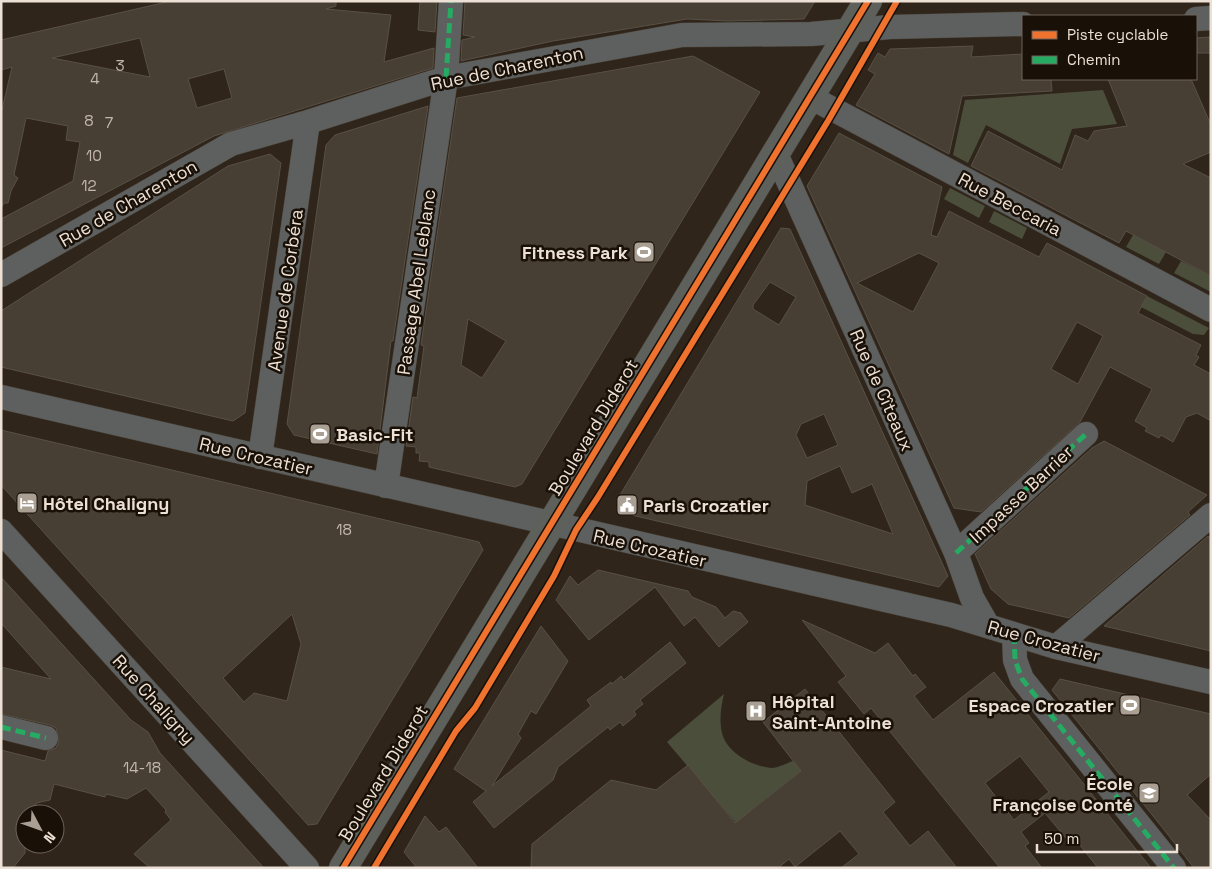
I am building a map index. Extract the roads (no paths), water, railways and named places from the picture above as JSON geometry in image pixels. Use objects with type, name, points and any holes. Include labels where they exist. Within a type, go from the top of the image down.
[{"type":"main road","name":"Boulevard Diderot","points":[[343,868],[868,1]]},
{"type":"street","name":"Passage Abel Leblanc","points":[[386,486],[446,78],[451,1]]},
{"type":"street","points":[[1197,19],[1211,18]]},
{"type":"street","name":"Rue de Charenton","points":[[1,274],[231,144],[308,122],[446,78],[682,34],[850,32],[890,27],[1022,24]]},
{"type":"street","name":"Rue Beccaria","points":[[810,97],[1211,310]]},
{"type":"street","name":"Avenue de Corbéra","points":[[260,457],[308,122]]},
{"type":"street","name":"Rue de Cîteaux","points":[[776,154],[956,554],[972,598],[988,626]]},
{"type":"street","name":"Rue Crozatier","points":[[1,397],[552,525],[951,615],[1056,647],[1211,682]]},
{"type":"street","name":"Impasse Barrier","points":[[956,554],[1086,434]]},
{"type":"street","points":[[1056,647],[1211,515]]},
{"type":"street","name":"Rue Chaligny","points":[[1,531],[307,868]]},
{"type":"street","points":[[1014,634],[1015,660],[1022,679],[1174,868]]},
{"type":"street","points":[[1,728],[46,738]]},
{"type":"place","name":"Fitness Park","points":[[644,252]]},
{"type":"place","name":"Basic-Fit","points":[[320,434]]},
{"type":"place","name":"Hôtel Chaligny","points":[[27,503]]},
{"type":"place","name":"Paris Crozatier","points":[[627,505]]},
{"type":"place","name":"Espace Crozatier","points":[[1130,705]]},
{"type":"place","name":"Hôpital Saint-Antoine","points":[[756,711]]},
{"type":"place","name":"École Françoise Conté","points":[[1149,793]]}]
